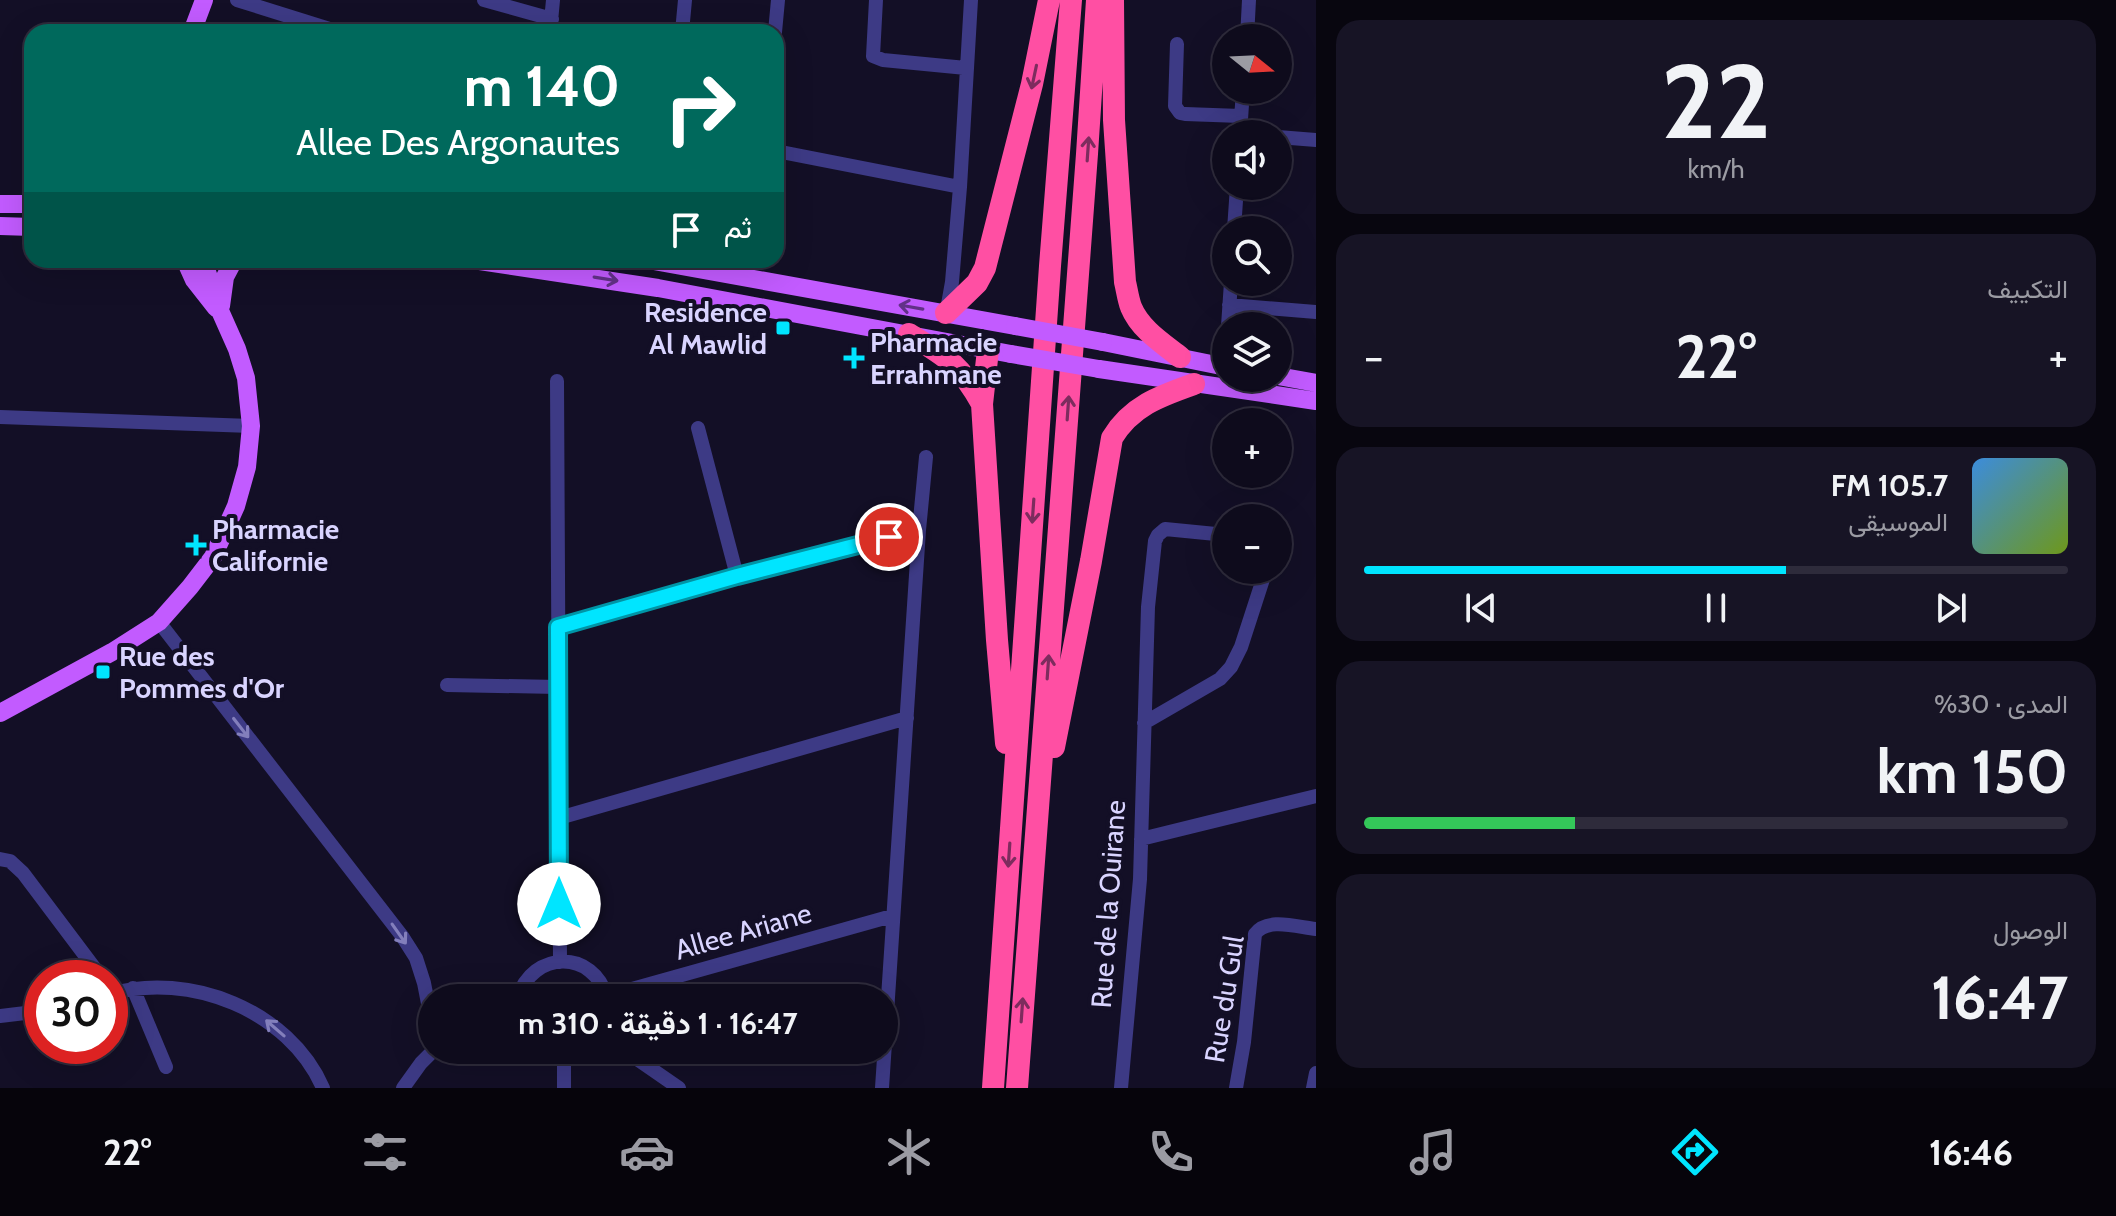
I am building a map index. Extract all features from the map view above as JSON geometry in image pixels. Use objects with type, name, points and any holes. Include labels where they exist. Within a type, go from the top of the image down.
[{"type":"highway","points":[[946,313],[968,294],[985,268],[1032,84],[1049,0]]},
{"type":"highway","points":[[993,1088],[1071,0]]},
{"type":"highway","points":[[1017,1088],[1097,0]]},
{"type":"highway","points":[[1113,0],[1114,120],[1125,282],[1131,306],[1141,323],[1180,357]]},
{"type":"highway","points":[[909,334],[959,368],[982,404]]},
{"type":"highway","points":[[988,350],[982,404],[997,640],[1012,809]]},
{"type":"highway","points":[[1033,856],[1112,438],[1130,414],[1147,402],[1194,384]]},
{"type":"main road","points":[[195,24],[204,0]]},
{"type":"main road","points":[[0,204],[24,204]]},
{"type":"main road","points":[[0,226],[24,227]]},
{"type":"main road","points":[[189,268],[201,291],[221,313]]},
{"type":"main road","points":[[0,713],[112,652],[159,622],[213,557],[244,480],[251,426],[246,378],[206,268]]},
{"type":"main road","points":[[221,313],[225,277],[230,268]]},
{"type":"main road","points":[[535,268],[1099,369],[1316,401]]},
{"type":"main road","points":[[693,268],[1212,363]]},
{"type":"main road","points":[[1292,379],[1316,383]]},
{"type":"street","points":[[237,0],[314,24]]},
{"type":"street","points":[[484,0],[546,24]]},
{"type":"street","points":[[551,24],[553,0]]},
{"type":"street","points":[[683,24],[685,0]]},
{"type":"street","points":[[776,24],[778,0]]},
{"type":"street","points":[[876,0],[873,56],[883,60],[966,68]]},
{"type":"street","points":[[946,313],[952,282],[960,187],[971,0]]},
{"type":"street","points":[[1248,24],[1249,0]]},
{"type":"street","points":[[1177,44],[1177,110],[1185,114],[1241,116]]},
{"type":"street","points":[[1241,120],[1242,104]]},
{"type":"street","points":[[1292,138],[1316,140]]},
{"type":"street","points":[[784,153],[960,187]]},
{"type":"street","points":[[1229,312],[1230,296]]},
{"type":"street","points":[[1229,305],[1316,312]]},
{"type":"street","points":[[557,381],[560,962]]},
{"type":"street","points":[[0,417],[251,426]]},
{"type":"street","points":[[698,428],[737,576]]},
{"type":"street","points":[[882,1088],[926,457]]},
{"type":"street","name":"Rue de la Ouirane","points":[[1121,1088],[1140,879],[1148,607],[1158,535],[1165,529],[1212,534]]},
{"type":"street","points":[[558,627],[737,576],[919,530]]},
{"type":"street","points":[[1144,723],[1220,679],[1231,667],[1241,647],[1261,584]]},
{"type":"street","points":[[159,622],[402,936],[416,958],[423,984]]},
{"type":"street","points":[[447,685],[558,687]]},
{"type":"street","points":[[559,818],[907,718]]},
{"type":"street","points":[[1141,839],[1316,796]]},
{"type":"street","points":[[0,859],[10,861],[23,873],[88,960]]},
{"type":"street","name":"Allee Ariane","points":[[653,984],[892,916]]},
{"type":"street","name":"Rue du Gul","points":[[1236,1088],[1255,934],[1260,927],[1270,924],[1316,929]]},
{"type":"street","points":[[524,984],[542,966],[560,962],[588,969],[601,984]]},
{"type":"street","points":[[128,989],[151,986],[226,999],[263,1018],[297,1047],[323,1088]]},
{"type":"street","points":[[133,988],[166,1067]]},
{"type":"street","points":[[0,1016],[24,1013]]},
{"type":"street","points":[[403,1088],[420,1064]]},
{"type":"street","points":[[564,1064],[564,1088]]},
{"type":"street","points":[[644,1064],[679,1088]]},
{"type":"street","points":[[1313,1088],[1316,1073]]},
{"type":"place","name":"Residence Al Mawlid","points":[[783,328]]},
{"type":"place","name":"Pharmacie Errahmane","points":[[854,358]]},
{"type":"place","name":"Pharmacie Californie","points":[[196,545]]},
{"type":"place","name":"Rue des Pommes d'Or","points":[[103,672]]},
{"type":"route","points":[[559,904],[558,627],[889,537]]}]
